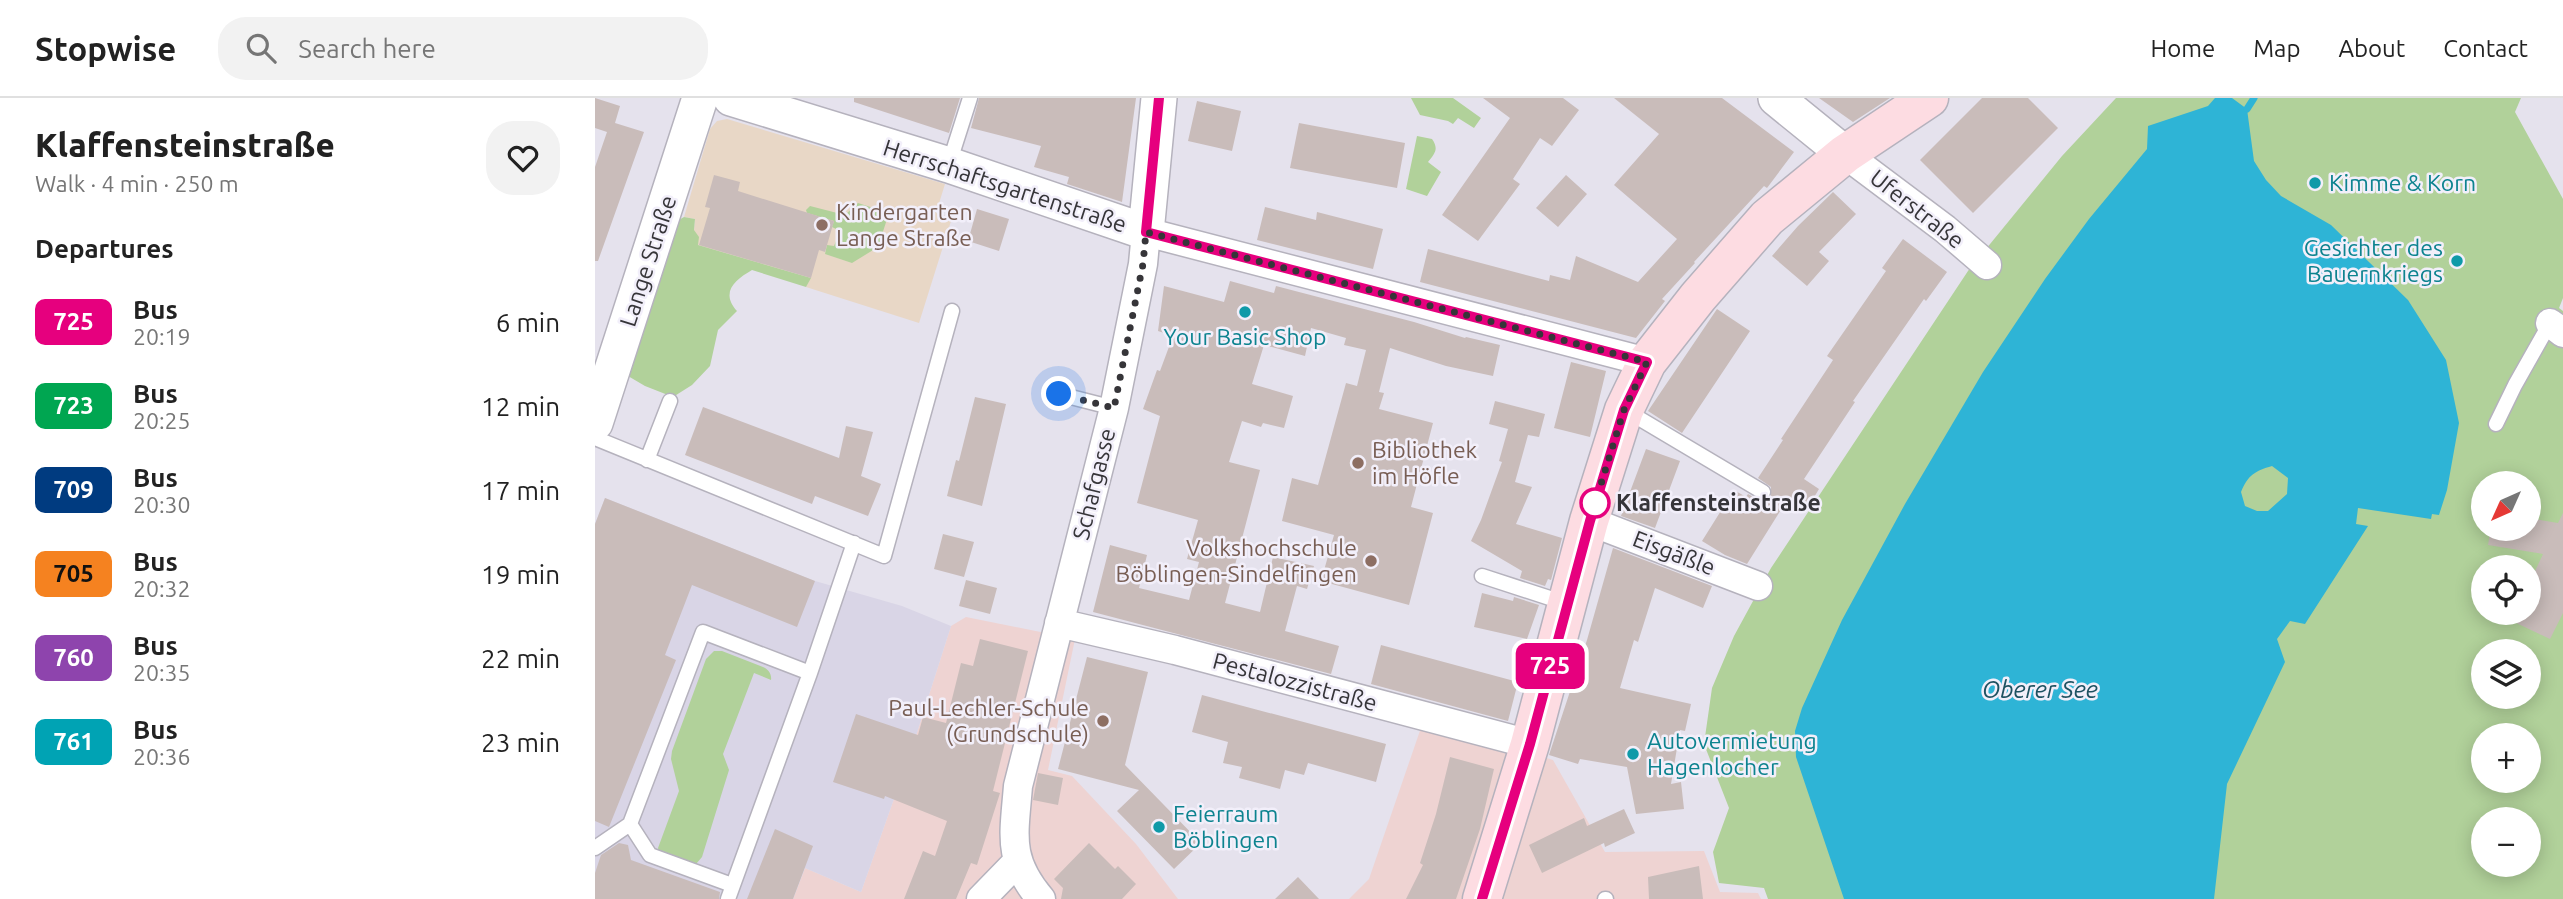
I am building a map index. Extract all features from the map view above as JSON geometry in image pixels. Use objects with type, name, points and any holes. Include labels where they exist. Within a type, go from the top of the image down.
[{"type":"main road","points":[[1482,899],[1530,744],[1566,603],[1624,410],[1647,362],[1705,288],[1766,218],[1845,154],[1929,98]]},
{"type":"street","name":"Lange Straße","points":[[595,423],[700,98]]},
{"type":"street","name":"Herrschaftsgartenstraße","points":[[731,98],[949,165],[1146,232],[1647,362]]},
{"type":"street","name":"Schafgasse","points":[[1016,863],[1018,786],[1114,408],[1143,264],[1159,98]]},
{"type":"street","points":[[1776,98],[1845,154]]},
{"type":"street","name":"Uferstraße","points":[[1845,154],[1945,229],[1987,265]]},
{"type":"street","name":"Eisgäßle","points":[[1590,521],[1758,586]]},
{"type":"street","name":"Pestalozzistraße","points":[[1059,623],[1175,650],[1530,744]]},
{"type":"street","points":[[981,899],[1016,863],[1041,899]]},
{"type":"lane","points":[[949,165],[970,98]]},
{"type":"lane","points":[[595,438],[884,555],[952,311]]},
{"type":"lane","points":[[2496,424],[2515,384],[2556,328]]},
{"type":"lane","points":[[1059,394],[1114,408]]},
{"type":"lane","points":[[647,460],[670,401]]},
{"type":"lane","points":[[1624,410],[1763,492]]},
{"type":"lane","points":[[630,824],[650,855],[730,892],[854,543]]},
{"type":"lane","points":[[1482,576],[1566,603]]},
{"type":"lane","points":[[595,848],[630,824],[703,632],[810,673]]},
{"type":"shaded area","name":"Kindergarten Lange Straße","points":[[727,119],[945,184],[936,213],[952,218],[919,323],[806,287],[810,278],[697,245],[695,219],[684,217],[710,129],[717,121]]},
{"type":"shaded area","points":[[605,498],[815,581],[902,606],[951,626],[913,745],[861,892],[805,868],[793,899],[595,899],[595,524]]},
{"type":"shaded area","points":[[966,617],[1075,639],[1048,770],[1072,776],[1136,844],[1178,899],[793,899],[805,868],[861,892],[913,745],[951,626]]},
{"type":"shaded area","points":[[1424,719],[1553,760],[1605,852],[1704,851],[1720,892],[1758,893],[1761,899],[1349,899],[1369,879]]},
{"type":"green space","points":[[1411,98],[1453,98],[1481,118],[1474,128],[1458,118],[1453,124],[1420,115]]},
{"type":"green space","points":[[2116,98],[2521,98],[2515,112],[2563,199],[2563,298],[2559,308],[2563,311],[2563,899],[1768,899],[1764,888],[1719,883],[1713,852],[1729,808],[1704,744],[1712,688],[1734,636],[1771,568],[1968,271],[2062,156]]},
{"type":"green space","points":[[1417,136],[1432,139],[1435,151],[1428,162],[1441,172],[1427,196],[1406,189]]},
{"type":"green space","points":[[858,203],[889,213],[878,247],[852,263],[825,254],[827,245],[834,246],[840,231],[832,227],[834,221],[807,213],[806,210],[810,206],[845,215]]},
{"type":"green space","points":[[684,217],[695,219],[694,230],[699,237],[698,245],[811,278],[806,287],[752,270],[735,282],[730,298],[737,311],[718,330],[710,366],[692,385],[673,397],[628,376],[677,221]]},
{"type":"green space","points":[[714,651],[722,651],[765,668],[771,680],[754,673],[723,754],[729,770],[702,857],[696,864],[659,852],[658,848],[679,791],[671,759],[672,751],[706,659]]},
{"type":"water","name":"Oberer See","points":[[2215,98],[2232,98],[2247,109],[2254,161],[2266,180],[2281,196],[2331,225],[2408,300],[2446,360],[2459,423],[2447,490],[2439,515],[2432,514],[2431,519],[2358,508],[2356,524],[2368,526],[2305,624],[2290,621],[2277,639],[2285,662],[2227,784],[2214,899],[1844,899],[1796,757],[1795,731],[1802,708],[1842,620],[1905,504],[1983,372],[2089,219],[2147,149],[2148,126],[2208,106]],"holes":[[[2272,466],[2288,478],[2287,494],[2268,511],[2257,511],[2245,506],[2241,492],[2246,481],[2257,472]]]},
{"type":"building","points":[[595,98],[620,106],[615,123],[644,132],[598,261],[595,261],[595,167],[607,132],[595,128]]},
{"type":"building","points":[[854,98],[960,98],[949,133],[854,102]]},
{"type":"building","points":[[979,98],[1136,98],[1122,202],[1067,184],[1069,177],[1034,167],[1041,146],[971,128]]},
{"type":"building","points":[[1483,98],[1563,98],[1579,110],[1552,146],[1540,138],[1513,179],[1520,184],[1478,241],[1442,215],[1510,118]]},
{"type":"building","points":[[1614,98],[1722,98],[1794,152],[1767,188],[1764,186],[1662,299],[1665,301],[1636,338],[1420,282],[1428,249],[1549,281],[1550,275],[1570,280],[1576,256],[1638,282],[1677,239],[1614,185],[1659,134]]},
{"type":"building","points":[[1819,98],[1890,98],[1853,122]]},
{"type":"building","points":[[1982,98],[2028,98],[2058,128],[1973,213],[1920,160]]},
{"type":"building","points":[[1197,101],[1241,111],[1232,151],[1188,141]]},
{"type":"building","points":[[1299,123],[1405,143],[1397,188],[1290,168]]},
{"type":"building","points":[[714,175],[740,182],[738,191],[834,221],[825,252],[819,250],[811,278],[699,245],[710,208],[705,207]]},
{"type":"building","points":[[1566,175],[1587,194],[1558,227],[1536,208]]},
{"type":"building","points":[[1833,192],[1856,214],[1819,252],[1829,261],[1807,286],[1772,256]]},
{"type":"building","points":[[1265,207],[1316,220],[1317,212],[1383,229],[1373,269],[1257,240]]},
{"type":"building","points":[[977,209],[1009,219],[999,251],[968,241]]},
{"type":"building","points":[[1903,239],[1947,272],[1926,301],[1924,299],[1853,401],[1855,402],[1804,479],[1819,489],[1807,509],[1789,497],[1747,564],[1702,541],[1734,490],[1762,502],[1771,497],[1771,487],[1758,478],[1833,360],[1827,356],[1886,271],[1882,268]]},
{"type":"building","points":[[1230,281],[1274,293],[1276,286],[1465,338],[1500,345],[1493,376],[1446,366],[1390,348],[1379,392],[1384,393],[1379,409],[1433,423],[1411,507],[1433,513],[1409,605],[1321,581],[1334,535],[1282,521],[1292,478],[1318,485],[1346,383],[1357,386],[1366,350],[1344,345],[1346,338],[1311,328],[1305,356],[1264,345],[1252,384],[1293,396],[1284,428],[1263,423],[1261,427],[1242,421],[1229,462],[1260,470],[1225,603],[1260,612],[1273,557],[1314,566],[1307,589],[1297,586],[1285,631],[1339,646],[1331,674],[1093,612],[1110,545],[1147,555],[1139,588],[1189,600],[1199,562],[1187,559],[1198,520],[1137,503],[1160,416],[1143,409],[1173,336],[1158,331],[1164,286],[1224,302]]},
{"type":"building","points":[[1717,309],[1750,331],[1682,433],[1648,411]]},
{"type":"building","points":[[1571,362],[1606,371],[1590,437],[1554,428]]},
{"type":"building","points":[[975,397],[1006,404],[982,506],[947,496]]},
{"type":"building","points":[[1495,401],[1545,414],[1539,437],[1528,435],[1515,482],[1532,487],[1516,524],[1562,538],[1551,580],[1548,579],[1545,586],[1520,578],[1522,571],[1471,541],[1502,462],[1499,461],[1508,429],[1489,424]]},
{"type":"building","points":[[703,407],[839,458],[846,426],[873,432],[861,476],[881,484],[868,516],[815,496],[812,504],[685,455]]},
{"type":"building","points":[[1646,449],[1680,461],[1655,528],[1621,516]]},
{"type":"building","points":[[605,498],[815,581],[797,627],[692,585],[665,655],[676,660],[609,827],[595,821],[595,524]]},
{"type":"building","points":[[2563,513],[2563,613],[2550,639],[2520,625],[2541,625],[2543,554],[2488,545],[2489,541],[2541,541],[2541,520],[2558,523]]},
{"type":"building","points":[[943,534],[974,542],[964,577],[934,569]]},
{"type":"building","points":[[1613,548],[1712,586],[1703,608],[1655,588],[1638,642],[1634,640],[1620,688],[1691,704],[1685,731],[1680,730],[1671,784],[1681,782],[1684,809],[1636,814],[1627,767],[1580,759],[1578,764],[1549,755],[1587,640]]},
{"type":"building","points":[[966,580],[997,588],[990,614],[959,606]]},
{"type":"building","points":[[1482,593],[1513,601],[1514,597],[1539,605],[1527,639],[1474,627]]},
{"type":"building","points":[[980,639],[1028,651],[993,791],[1000,793],[977,865],[971,863],[956,899],[904,899],[923,851],[935,856],[947,821],[885,796],[884,799],[833,782],[856,714],[918,735],[923,717],[946,723],[961,663],[973,666]]},
{"type":"building","points":[[1381,645],[1518,682],[1508,721],[1371,684]]},
{"type":"building","name":"Paul-Lechler-Schule (Grundschule)","points":[[1087,657],[1148,672],[1125,765],[1201,843],[1174,869],[1117,811],[1139,790],[1058,769]]},
{"type":"building","points":[[1202,695],[1386,744],[1376,782],[1308,763],[1304,775],[1285,770],[1280,789],[1239,778],[1242,767],[1223,763],[1228,742],[1192,732]]},
{"type":"building","points":[[1450,757],[1494,769],[1480,829],[1456,899],[1406,899],[1423,865],[1420,863]]},
{"type":"building","points":[[1038,773],[1063,778],[1058,805],[1033,800]]},
{"type":"building","points":[[1624,809],[1635,833],[1605,847],[1604,843],[1542,873],[1529,845],[1584,818],[1587,826]]},
{"type":"building","points":[[775,829],[813,846],[793,899],[747,899]]},
{"type":"building","points":[[619,843],[628,845],[631,860],[720,892],[719,899],[595,899],[595,873],[601,855]]},
{"type":"building","points":[[1089,843],[1115,869],[1118,866],[1136,884],[1122,899],[1061,899],[1063,888],[1054,879]]},
{"type":"building","points":[[1699,866],[1703,899],[1649,899],[1648,877]]},
{"type":"building","points":[[1298,877],[1319,899],[1275,899]]},
{"type":"waterway","points":[[2247,109],[2254,98]]},
{"type":"bus line","name":"725","points":[[1159,98],[1146,232],[1647,362],[1624,410],[1566,603],[1530,744],[1482,899]]},
{"type":"place","name":"Kimme & Korn","points":[[2315,183]]},
{"type":"place","name":"Kindergarten Lange Straße","points":[[822,225]]},
{"type":"place","name":"Gesichter des Bauernkriegs","points":[[2457,261]]},
{"type":"place","name":"Your Basic Shop","points":[[1245,312]]},
{"type":"place","name":"Bibliothek im Höfle","points":[[1358,463]]},
{"type":"place","name":"Klaffensteinstraße","points":[[1595,503]]},
{"type":"place","name":"Volkshochschule Böblingen-Sindelfingen","points":[[1371,561]]},
{"type":"place","name":"Paul-Lechler-Schule (Grundschule)","points":[[1103,721]]},
{"type":"place","name":"Autovermietung Hagenlocher","points":[[1633,754]]},
{"type":"place","name":"Feierraum Böblingen","points":[[1159,827]]},
{"type":"route","points":[[1059,394],[1114,408],[1143,264],[1146,232],[1647,362],[1624,410],[1595,503]]}]
